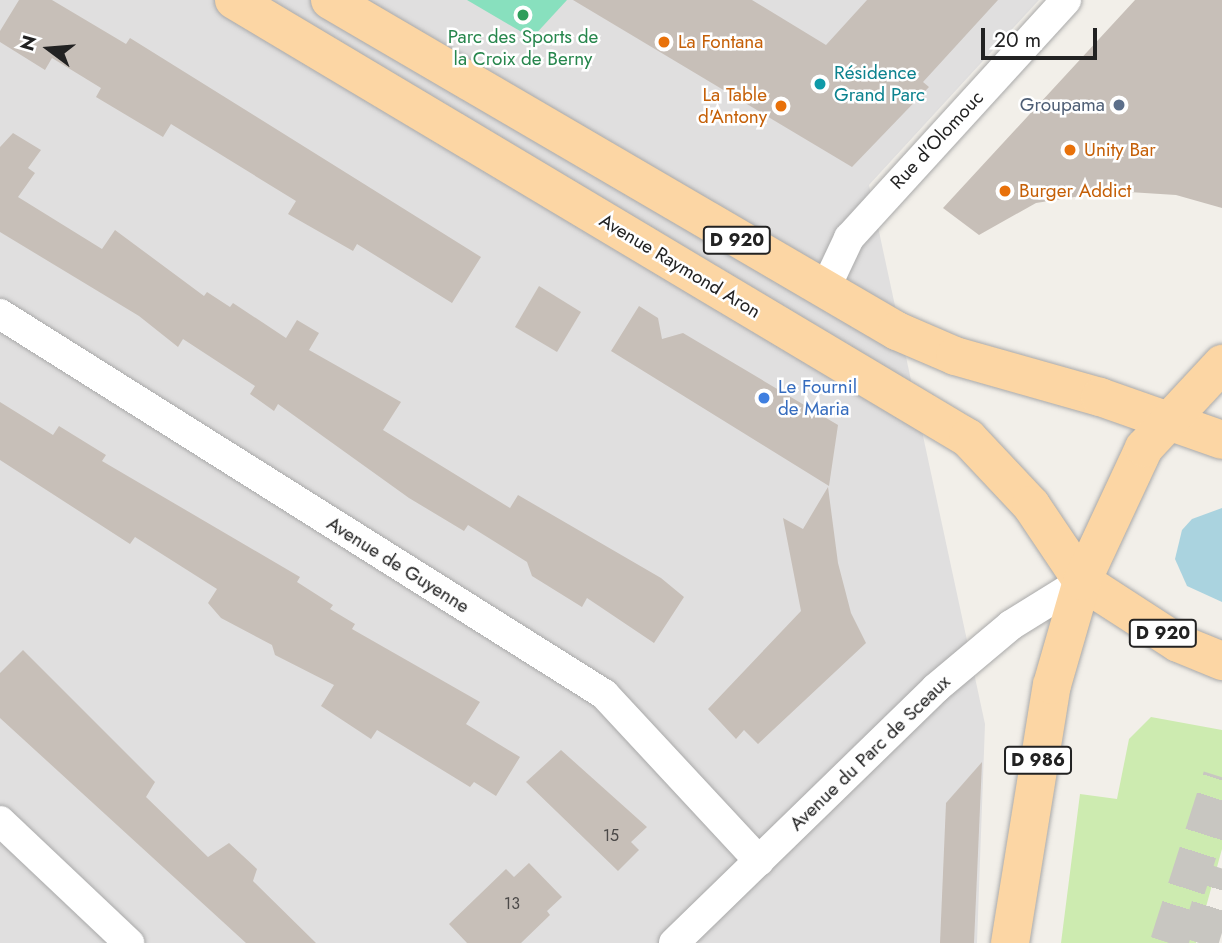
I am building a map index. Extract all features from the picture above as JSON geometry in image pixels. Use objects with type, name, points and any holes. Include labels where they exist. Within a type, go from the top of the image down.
[{"type":"main road","name":"Avenue Raymond Aron","points":[[234,0],[968,438],[1031,506],[1082,581]]},
{"type":"main road","name":"D 920","points":[[330,0],[824,291],[955,356],[1171,420],[1222,440]]},
{"type":"main road","name":"D 986","points":[[1010,943],[1052,685],[1082,581],[1144,448],[1222,364]]},
{"type":"main road","name":"D 920","points":[[1082,581],[1178,643],[1222,660]]},
{"type":"street","name":"Rue d'Olomouc","points":[[824,291],[849,238],[1066,0]]},
{"type":"street","name":"Avenue de Guyenne","points":[[0,314],[604,694],[759,861]]},
{"type":"street","name":"Avenue du Parc de Sceaux","points":[[674,943],[977,652],[1082,581]]},
{"type":"street","points":[[0,821],[129,943]]},
{"type":"shaded area","points":[[0,0],[1039,0],[869,185],[985,724],[977,943],[0,943]]},
{"type":"green space","name":"Parc des Sports de la Croix de Berny","points":[[467,0],[567,0],[532,38]]},
{"type":"green space","points":[[1151,717],[1222,730],[1222,849],[1196,943],[1061,943],[1080,794],[1117,799],[1129,739]]},
{"type":"water","points":[[1222,508],[1222,602],[1187,586],[1175,559],[1182,530],[1192,519]]},
{"type":"building","points":[[19,0],[52,0],[126,44],[130,38],[481,257],[452,303],[357,244],[353,251],[288,214],[296,201],[171,124],[163,137],[96,97],[101,88],[52,58],[45,70],[0,42],[0,31]]},
{"type":"building","name":"Résidence Grand Parc","points":[[573,0],[752,0],[826,45],[867,0],[998,0],[923,82],[929,87],[852,167]]},
{"type":"building","points":[[1135,0],[1222,0],[1222,208],[1176,195],[1113,191],[1036,203],[979,235],[943,208]]},
{"type":"building","points":[[13,133],[41,150],[28,168],[35,173],[18,197],[102,249],[115,230],[204,296],[207,292],[230,307],[233,303],[286,338],[297,320],[319,333],[309,350],[401,402],[383,430],[510,508],[518,495],[661,578],[684,597],[654,643],[587,598],[582,607],[532,576],[527,562],[468,525],[464,531],[409,498],[278,404],[274,411],[250,394],[255,386],[183,339],[178,347],[139,316],[0,232],[0,147]]},
{"type":"building","points":[[539,286],[581,312],[557,352],[515,327]]},
{"type":"building","points":[[639,306],[658,318],[662,339],[683,333],[838,425],[829,486],[611,351]]},
{"type":"building","points":[[0,402],[53,435],[59,426],[106,455],[102,461],[300,577],[297,582],[333,605],[330,609],[355,624],[352,629],[480,702],[466,724],[520,757],[496,796],[474,782],[470,787],[377,730],[371,739],[321,706],[334,685],[275,655],[272,645],[221,618],[208,603],[217,589],[135,537],[130,544],[0,460]]},
{"type":"building","points":[[828,487],[838,563],[851,613],[866,643],[758,744],[744,730],[736,739],[708,709],[801,611],[783,518],[803,529]]},
{"type":"building","points":[[23,650],[155,782],[146,797],[208,857],[229,843],[257,869],[253,881],[316,943],[246,943],[0,718],[0,673]]},
{"type":"building","points":[[561,750],[647,827],[631,842],[639,850],[618,871],[526,782]]},
{"type":"building","points":[[982,762],[974,943],[940,943],[946,803]]},
{"type":"building","points":[[529,863],[562,897],[547,911],[550,915],[521,943],[467,943],[449,924],[506,869],[514,877]]},
{"type":"tunnel","points":[[1169,943],[1222,777]]},
{"type":"tunnel","points":[[1199,943],[1222,868]]},
{"type":"place","name":"Parc des Sports de la Croix de Berny","points":[[523,15]]},
{"type":"place","name":"La Fontana","points":[[664,42]]},
{"type":"place","name":"Résidence Grand Parc","points":[[820,84]]},
{"type":"place","name":"Groupama","points":[[1119,105]]},
{"type":"place","name":"La Table d'Antony","points":[[781,106]]},
{"type":"place","name":"Unity Bar","points":[[1070,150]]},
{"type":"place","name":"Burger Addict","points":[[1005,191]]},
{"type":"place","name":"Le Fournil de Maria","points":[[764,398]]}]
